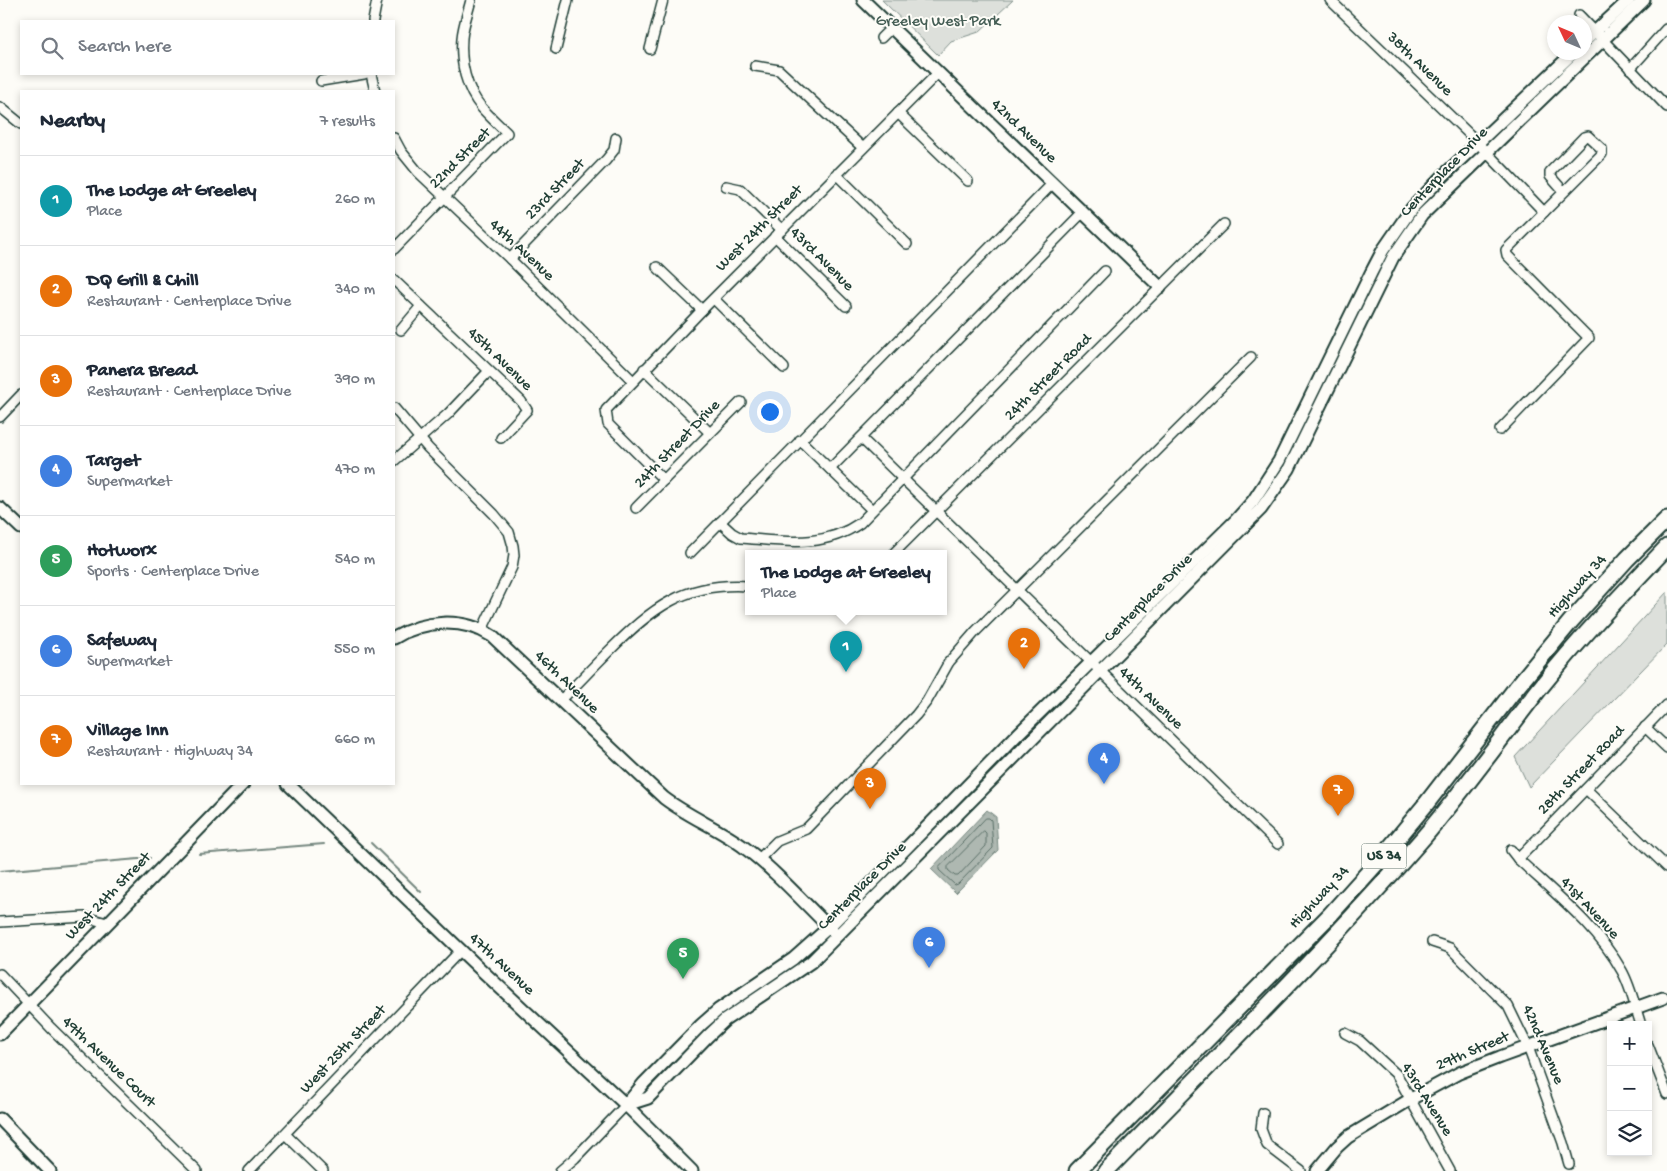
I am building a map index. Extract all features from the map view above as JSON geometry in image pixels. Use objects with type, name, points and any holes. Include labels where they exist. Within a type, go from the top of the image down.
[{"type":"highway","name":"Highway 34","points":[[1077,1171],[1330,915],[1383,856],[1571,621],[1667,519]]},
{"type":"highway","name":"US 34","points":[[1106,1171],[1375,893],[1440,818],[1542,687],[1588,632],[1667,547]]},
{"type":"highway","points":[[1478,737],[1493,749]]},
{"type":"street","points":[[373,20],[377,0]]},
{"type":"street","name":"22nd Street","points":[[395,247],[507,133],[481,107],[468,86],[464,74],[461,55],[462,36],[471,0]]},
{"type":"street","points":[[556,48],[568,0]]},
{"type":"street","points":[[650,49],[662,0]]},
{"type":"street","name":"42nd Avenue","points":[[863,0],[1160,287]]},
{"type":"street","name":"38th Avenue","points":[[1330,0],[1478,143],[1490,158],[1544,212]]},
{"type":"street","points":[[1599,35],[1629,0]]},
{"type":"street","points":[[1592,38],[1599,35],[1644,0]]},
{"type":"street","points":[[880,38],[891,28]]},
{"type":"street","points":[[1592,28],[1667,106]]},
{"type":"street","points":[[1630,69],[1666,29]]},
{"type":"street","name":"Centerplace Drive","points":[[561,1171],[616,1116],[644,1083],[701,1025],[718,1010],[793,959],[829,927],[990,761],[1096,667],[1261,509],[1289,469],[1393,257],[1422,215],[1599,35]]},
{"type":"street","name":"Centerplace Drive","points":[[626,1105],[648,1098],[725,1020],[811,962],[1236,520],[1253,501],[1279,461],[1383,250],[1398,226],[1412,208],[1566,60]]},
{"type":"street","points":[[755,66],[779,70],[863,148]]},
{"type":"street","name":"West 24th Street","points":[[664,480],[608,424],[606,410],[702,310],[938,73]]},
{"type":"street","points":[[321,81],[358,75]]},
{"type":"street","points":[[371,75],[375,90]]},
{"type":"street","points":[[0,107],[20,123]]},
{"type":"street","points":[[898,113],[968,182]]},
{"type":"street","points":[[1500,430],[1589,338],[1507,255],[1506,250],[1564,192],[1602,154],[1602,150],[1588,136],[1584,137],[1550,172],[1550,176],[1564,192]]},
{"type":"street","name":"23rd Street","points":[[510,259],[606,160],[614,150],[616,138]]},
{"type":"street","name":"44th Avenue","points":[[395,140],[401,151],[418,172],[510,259],[633,381]]},
{"type":"street","points":[[836,174],[907,244]]},
{"type":"street","points":[[690,553],[1052,184]]},
{"type":"street","name":"43rd Avenue","points":[[726,186],[740,189],[846,306]]},
{"type":"street","points":[[830,469],[1082,213]]},
{"type":"street","name":"24th Street Road","points":[[897,550],[1224,224]]},
{"type":"street","points":[[657,268],[702,310]]},
{"type":"street","points":[[720,522],[740,538],[808,542],[838,536],[860,523],[1105,271]]},
{"type":"street","name":"45th Avenue","points":[[395,281],[521,401],[527,410],[501,438]]},
{"type":"street","points":[[714,299],[784,368]]},
{"type":"street","points":[[401,330],[421,306]]},
{"type":"street","points":[[759,859],[777,841],[806,829],[909,723],[927,701],[949,662],[976,631],[1251,356]]},
{"type":"street","points":[[644,369],[710,434]]},
{"type":"street","points":[[395,460],[448,414],[490,371]]},
{"type":"street","points":[[0,417],[20,397]]},
{"type":"street","name":"24th Street Drive","points":[[636,508],[741,402]]},
{"type":"street","points":[[395,409],[420,439],[494,514],[509,532],[514,555],[512,567],[482,630],[448,623],[429,624],[395,637]]},
{"type":"street","name":"44th Avenue","points":[[861,438],[1278,844]]},
{"type":"street","points":[[800,440],[872,510]]},
{"type":"street","points":[[0,508],[20,527]]},
{"type":"street","points":[[561,700],[637,623],[656,609],[673,599],[694,591],[719,586],[745,586]]},
{"type":"street","name":"46th Avenue","points":[[482,630],[492,636],[664,798],[695,819],[737,842],[759,859],[838,936]]},
{"type":"street","name":"28th Street Road","points":[[1518,858],[1667,705]]},
{"type":"street","points":[[1645,727],[1667,748]]},
{"type":"street","name":"West 24th Street","points":[[0,1034],[242,785]]},
{"type":"street","name":"47th Avenue","points":[[289,785],[626,1105],[692,1171]]},
{"type":"street","points":[[1586,788],[1667,867]]},
{"type":"street","name":"41st Avenue","points":[[1511,850],[1602,941],[1623,972],[1640,1021]]},
{"type":"street","points":[[0,922],[85,917],[107,924]]},
{"type":"street","name":"42nd Avenue","points":[[1432,942],[1450,948],[1508,1006],[1528,1047],[1569,1164]]},
{"type":"street","name":"West 25th Street","points":[[249,1171],[461,950]]},
{"type":"street","name":"49th Avenue Court","points":[[0,974],[197,1171]]},
{"type":"street","name":"29th Street","points":[[1317,1171],[1348,1136],[1459,1073],[1663,998]]},
{"type":"street","name":"43rd Avenue","points":[[1345,1033],[1360,1041],[1397,1075],[1450,1171]]},
{"type":"street","points":[[1652,1055],[1667,1094]]},
{"type":"street","points":[[1262,1113],[1261,1129],[1267,1146],[1301,1171]]},
{"type":"street","points":[[0,1119],[50,1171]]},
{"type":"street","points":[[284,1134],[323,1171]]},
{"type":"green space","name":"Greeley West Park","points":[[882,0],[1013,0],[979,32],[951,41],[938,55]]},
{"type":"green space","points":[[1667,592],[1667,644],[1529,787],[1515,757]]},
{"type":"water","points":[[987,810],[996,817],[998,850],[956,893],[931,869]]},
{"type":"waterway","points":[[371,843],[421,892]]},
{"type":"waterway","points":[[199,854],[324,844]]},
{"type":"waterway","points":[[0,871],[150,858]]},
{"type":"place","name":"DQ Grill & Chill","points":[[1024,669]]},
{"type":"place","name":"The Lodge at Greeley","points":[[846,672]]},
{"type":"place","name":"Target","points":[[1104,784]]},
{"type":"place","name":"Panera Bread","points":[[870,809]]},
{"type":"place","name":"Village Inn","points":[[1338,816]]},
{"type":"place","name":"Safeway","points":[[929,968]]},
{"type":"place","name":"Hotworx","points":[[683,979]]}]
